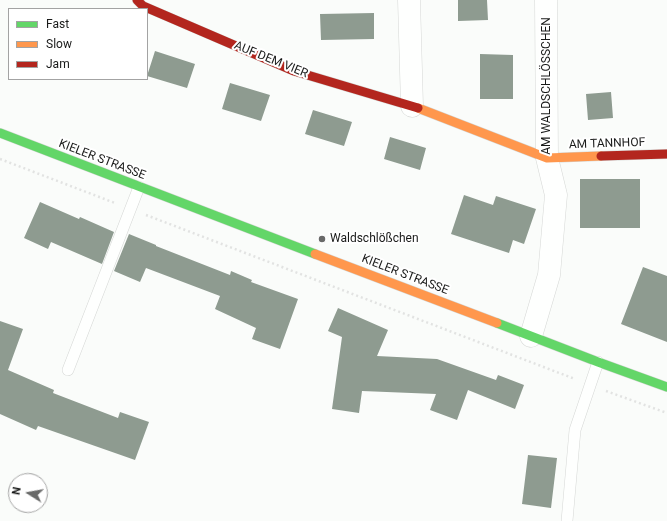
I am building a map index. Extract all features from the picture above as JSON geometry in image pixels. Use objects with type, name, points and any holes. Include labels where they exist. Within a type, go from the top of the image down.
[{"type":"main road","name":"AUF DEM VIER","points":[[137,0],[148,8]]},
{"type":"main road","name":"AUF DEM VIER","points":[[148,8],[294,71],[412,106],[547,158]]},
{"type":"main road","name":"KIELER STRASSE","points":[[0,133],[667,387]]},
{"type":"main road","name":"AM TANNHOF","points":[[547,158],[667,154]]},
{"type":"street","points":[[409,0],[412,106]]},
{"type":"street","name":"AM WALDSCHLÖSSCHEN","points":[[531,336],[549,275],[556,196],[547,158],[546,0]]},
{"type":"lane","points":[[68,370],[139,187]]},
{"type":"lane","points":[[567,521],[575,430],[598,362]]},
{"type":"path","points":[[0,159],[590,385],[667,413]]},
{"type":"building","points":[[458,0],[487,0],[488,20],[458,21]]},
{"type":"building","points":[[374,13],[374,39],[321,40],[320,14]]},
{"type":"building","points":[[155,51],[195,64],[187,88],[148,76]]},
{"type":"building","points":[[480,54],[513,55],[513,99],[480,99]]},
{"type":"building","points":[[230,83],[270,95],[261,121],[222,109]]},
{"type":"building","points":[[611,92],[613,118],[588,120],[586,94]]},
{"type":"building","points":[[313,110],[352,122],[344,146],[305,134]]},
{"type":"building","points":[[390,137],[426,148],[420,170],[384,159]]},
{"type":"building","points":[[580,179],[640,179],[640,228],[580,228]]},
{"type":"building","points":[[464,195],[493,205],[496,196],[536,209],[524,244],[513,240],[509,253],[451,234]]},
{"type":"building","points":[[40,202],[114,232],[102,264],[51,242],[48,249],[24,238]]},
{"type":"building","points":[[129,234],[230,275],[231,271],[252,280],[251,282],[298,299],[280,349],[252,339],[256,328],[215,309],[220,296],[146,268],[140,282],[114,271]]},
{"type":"building","points":[[643,267],[667,276],[667,342],[621,324]]},
{"type":"building","points":[[338,308],[388,330],[377,356],[437,359],[496,380],[498,375],[524,385],[515,409],[468,390],[457,420],[430,410],[436,394],[362,391],[359,413],[332,409],[342,337],[328,331]]},
{"type":"building","points":[[0,321],[23,329],[8,370],[54,390],[53,393],[118,418],[120,412],[149,422],[135,460],[38,426],[36,430],[0,414]]},
{"type":"building","points":[[528,455],[557,458],[551,508],[522,504]]},
{"type":"traffic: fast","points":[[0,133],[315,254]]},
{"type":"traffic: fast","points":[[497,323],[667,387]]},
{"type":"traffic: slow","points":[[418,108],[547,158],[601,156]]},
{"type":"traffic: slow","points":[[315,254],[497,323]]},
{"type":"traffic: jam","points":[[137,0],[148,8]]},
{"type":"traffic: jam","points":[[148,8],[294,71],[418,108]]},
{"type":"traffic: jam","points":[[601,156],[667,154]]},
{"type":"place","name":"Waldschlößchen","points":[[322,239]]}]
